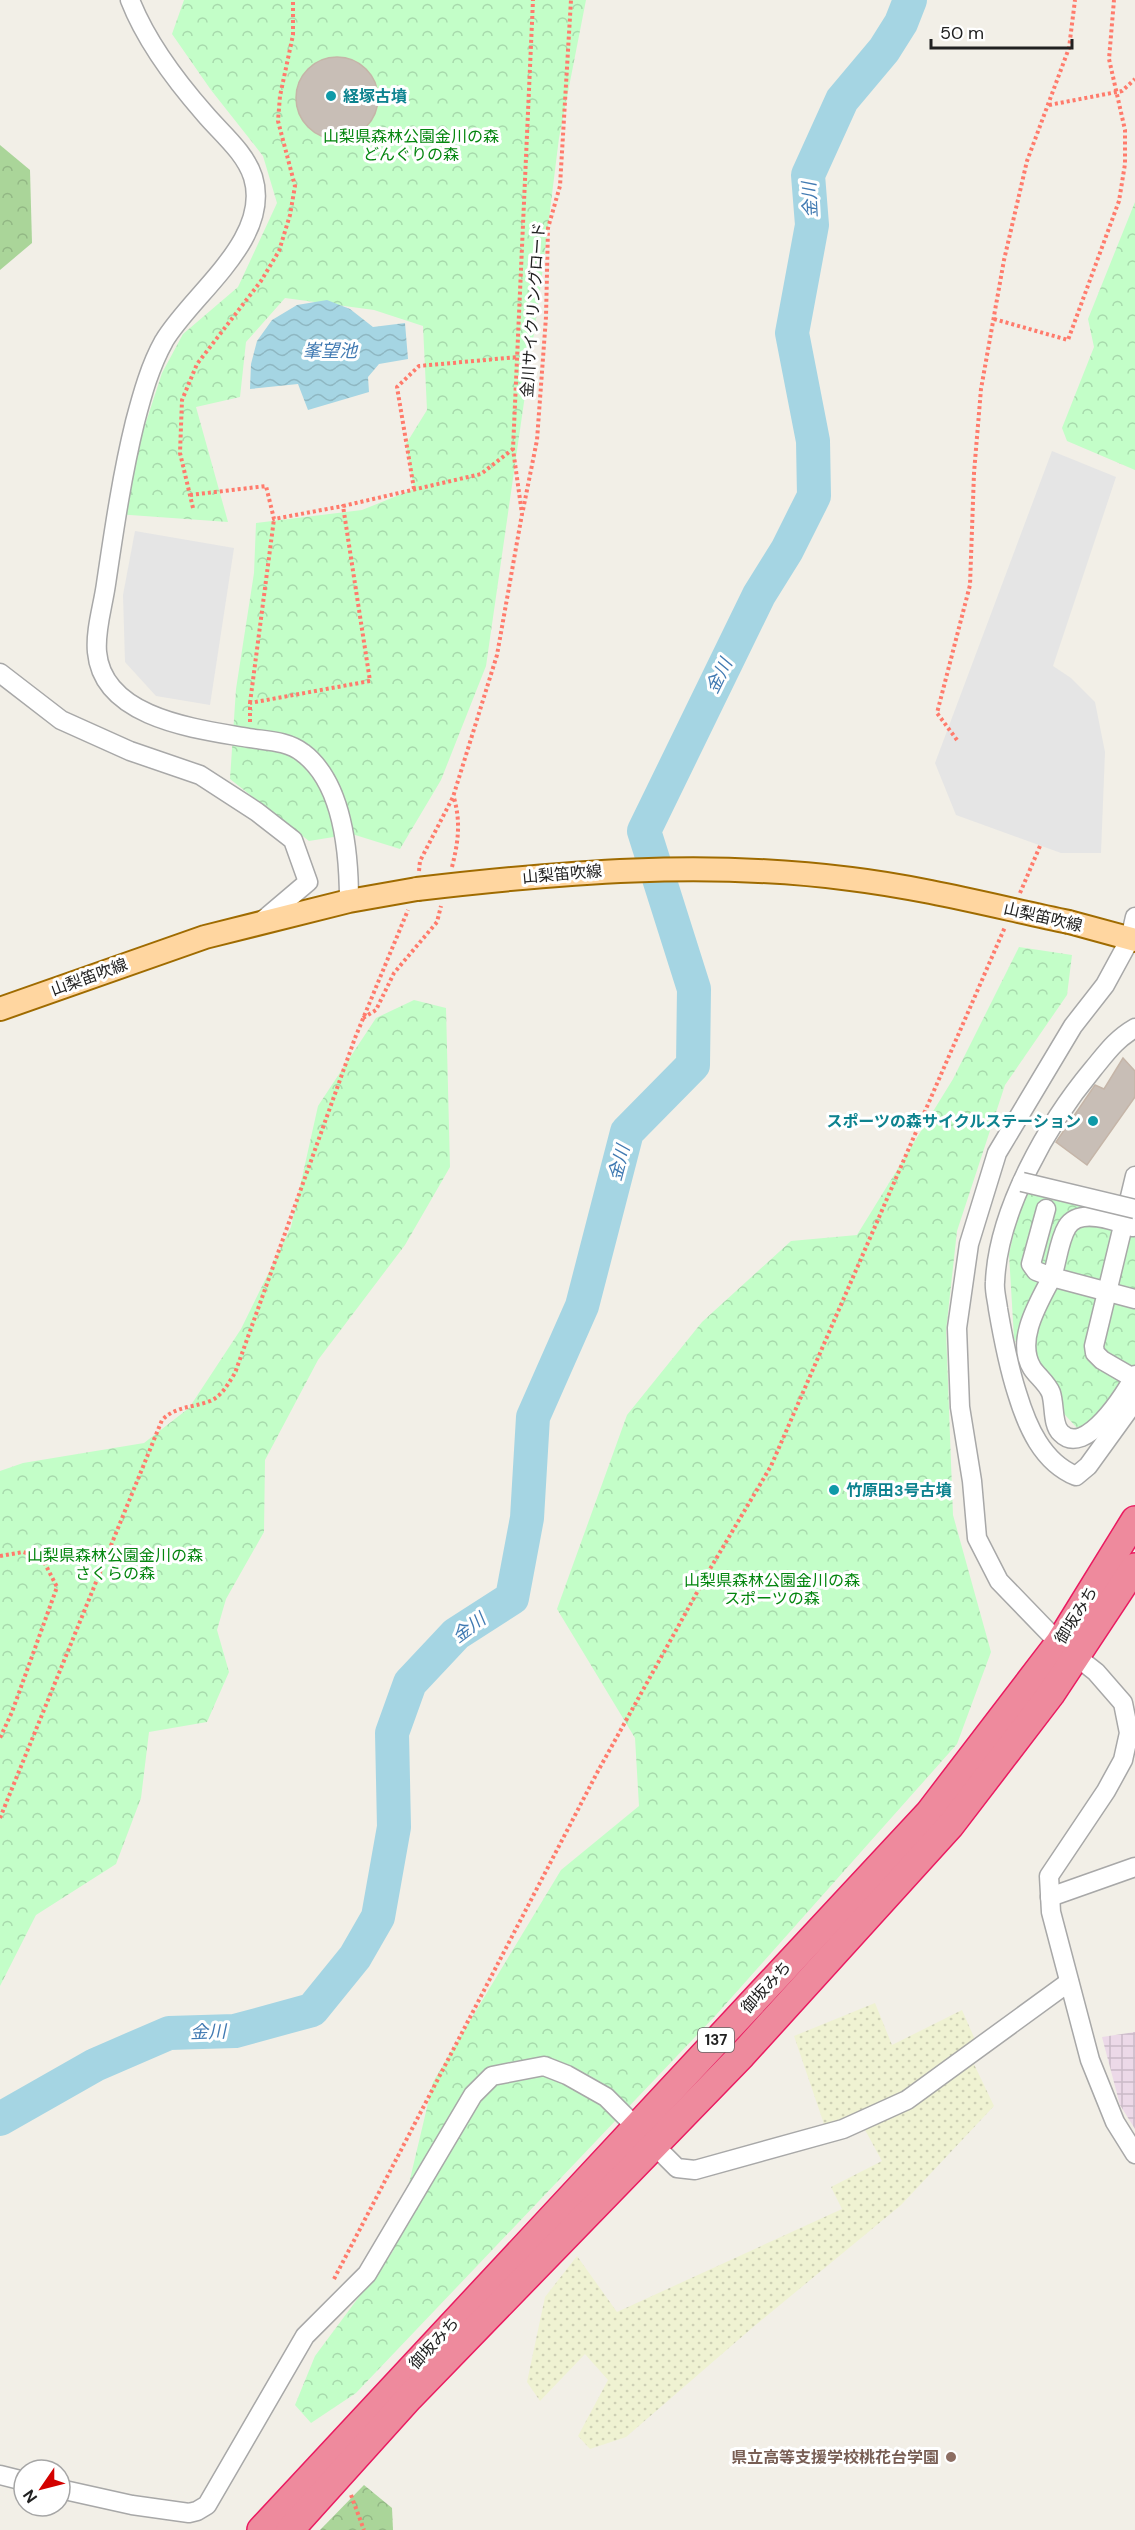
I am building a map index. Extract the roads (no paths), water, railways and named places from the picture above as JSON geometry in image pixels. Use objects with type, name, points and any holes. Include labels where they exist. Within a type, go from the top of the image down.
[{"type":"highway","name":"御坂みち","points":[[261,2530],[645,2135],[742,2055],[950,1826],[1051,1695],[1068,1650],[1135,1521]]},
{"type":"highway","name":"御坂みち","points":[[1068,1650],[1135,1567]]},
{"type":"highway","name":"御坂みち","points":[[290,2530],[645,2135]]},
{"type":"main road","name":"山梨笛吹線","points":[[0,1009],[205,937],[262,921],[349,901],[417,889],[593,871],[666,868],[771,871],[908,887],[1069,922],[1133,932]]},
{"type":"street","points":[[130,0],[138,19],[163,59],[203,111],[241,154],[253,176],[256,198],[252,222],[239,245],[164,341],[144,388],[130,445],[112,539],[97,654],[104,674],[113,688],[126,703],[146,714],[250,738],[287,744],[303,753],[322,774],[339,815],[349,859],[349,901]]},
{"type":"street","points":[[0,673],[61,720],[130,751],[200,775],[257,812],[293,840],[308,882],[262,921]]},
{"type":"street","points":[[1133,932],[1105,985],[1073,1026],[997,1153],[969,1245],[957,1328],[960,1407],[972,1481],[977,1538],[999,1581],[1068,1650],[1096,1672],[1123,1703],[1129,1733],[1123,1760],[1049,1876],[1051,1912],[1090,2060],[1115,2122],[1135,2154]]},
{"type":"street","points":[[1135,1028],[1119,1038],[1066,1103],[1043,1138],[1022,1182],[1001,1239],[994,1283],[1005,1354],[1027,1423],[1051,1460],[1062,1470],[1076,1476],[1088,1466],[1135,1401]]},
{"type":"street","points":[[1129,1226],[1086,1216],[1076,1218],[1067,1226],[1052,1277],[1037,1304],[1026,1347],[1031,1367],[1051,1393],[1057,1428],[1061,1434],[1072,1439],[1082,1437],[1094,1430],[1126,1393],[1134,1377],[1102,1360],[1095,1353],[1095,1346],[1108,1290],[1129,1226],[1135,1176]]},
{"type":"street","points":[[1022,1182],[1135,1209]]},
{"type":"street","points":[[1046,1209],[1031,1264],[1036,1271],[1135,1299]]},
{"type":"street","points":[[1050,1897],[1135,1867]]},
{"type":"street","points":[[72,2492],[132,2505],[189,2513],[207,2505],[305,2336],[366,2274],[473,2095],[492,2076],[522,2068],[544,2066],[567,2075],[606,2097],[677,2168],[695,2170],[843,2129],[907,2100],[1069,1983]]},
{"type":"water","name":"峯望池","points":[[327,300],[350,309],[373,327],[405,323],[408,359],[379,364],[368,377],[369,392],[308,410],[298,384],[250,389],[251,364],[257,341],[272,320],[297,305]]},
{"type":"waterway","name":"金川","points":[[0,2119],[95,2065],[169,2033],[235,2031],[312,2010],[355,1957],[378,1917],[394,1827],[392,1733],[410,1683],[456,1634],[512,1598],[527,1518],[533,1417],[582,1306],[627,1132],[693,1065],[694,989],[644,831],[759,595],[787,550],[814,496],[813,441],[792,333],[812,225],[808,175],[842,100],[884,50],[901,23],[910,0]]},
{"type":"place","name":"経塚古墳","points":[[331,96]]},
{"type":"place","name":"スポーツの森サイクルステーション","points":[[1093,1121]]},
{"type":"place","name":"竹原田3号古墳","points":[[834,1490]]},
{"type":"place","name":"県立高等支援学校桃花台学園","points":[[951,2457]]},
{"type":"park label","name":"山梨県森林公園金川の森 どんぐりの森","points":[[411,145]]},
{"type":"park label","name":"山梨県森林公園金川の森 さくらの森","points":[[115,1564]]},
{"type":"park label","name":"山梨県森林公園金川の森 スポーツの森","points":[[772,1589]]}]
